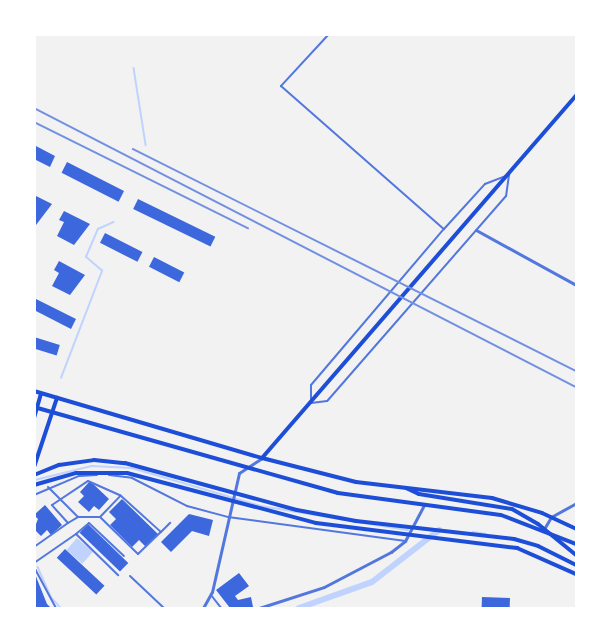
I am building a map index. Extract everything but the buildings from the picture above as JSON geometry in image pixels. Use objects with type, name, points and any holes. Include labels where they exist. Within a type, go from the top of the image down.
[{"type":"main road","points":[[262,458],[576,95]]},
{"type":"main road","points":[[34,391],[262,458],[356,482],[492,498],[551,517],[576,529]]},
{"type":"main road","points":[[34,418],[41,394]]},
{"type":"main road","points":[[34,467],[54,413],[57,398]]},
{"type":"main road","points":[[36,408],[246,465],[338,493],[483,511],[544,529],[576,544]]},
{"type":"main road","points":[[34,475],[59,465],[94,460],[125,463],[297,510],[356,521],[514,538],[538,546],[576,565]]},
{"type":"main road","points":[[34,485],[76,473],[127,473],[316,523],[517,549],[576,574]]},
{"type":"main road","points":[[406,488],[418,494],[512,509],[538,524],[576,555]]},
{"type":"street","points":[[329,34],[281,86],[444,229]]},
{"type":"street","points":[[509,175],[506,196],[327,400],[311,403],[311,385],[444,229],[485,184],[509,175]]},
{"type":"street","points":[[476,230],[576,285]]},
{"type":"street","points":[[203,609],[211,595],[236,482],[246,465],[262,458]]},
{"type":"street","points":[[34,495],[48,487],[79,476],[132,478],[187,506],[228,518],[405,541]]},
{"type":"street","points":[[68,523],[52,505],[88,481],[120,495],[161,532]]},
{"type":"street","points":[[48,487],[78,517]]},
{"type":"street","points":[[100,517],[120,495]]},
{"type":"street","points":[[544,529],[551,517],[576,503]]},
{"type":"street","points":[[259,609],[324,587],[405,541],[424,505]]},
{"type":"street","points":[[106,510],[110,508]]},
{"type":"street","points":[[34,547],[78,517],[100,517],[138,554],[170,523]]},
{"type":"street","points":[[34,562],[89,523],[124,556]]},
{"type":"street","points":[[76,534],[117,575]]},
{"type":"street","points":[[34,567],[48,600],[56,609]]},
{"type":"street","points":[[130,576],[164,609]]},
{"type":"street","points":[[211,595],[221,609]]},
{"type":"water","points":[[77,538],[93,552],[82,564],[67,550]]},
{"type":"waterway","points":[[134,68],[146,145]]},
{"type":"waterway","points":[[61,378],[102,271],[86,257],[98,229],[114,222]]},
{"type":"waterway","points":[[35,480],[92,466],[132,468],[261,506],[408,530]]},
{"type":"waterway","points":[[299,608],[372,582],[439,530]]},
{"type":"waterway","points":[[473,532],[486,534]]},
{"type":"waterway","points":[[38,567],[52,598],[61,608]]},
{"type":"railway","points":[[34,108],[576,387]]},
{"type":"railway","points":[[34,122],[248,228]]},
{"type":"railway","points":[[133,149],[576,371]]}]
